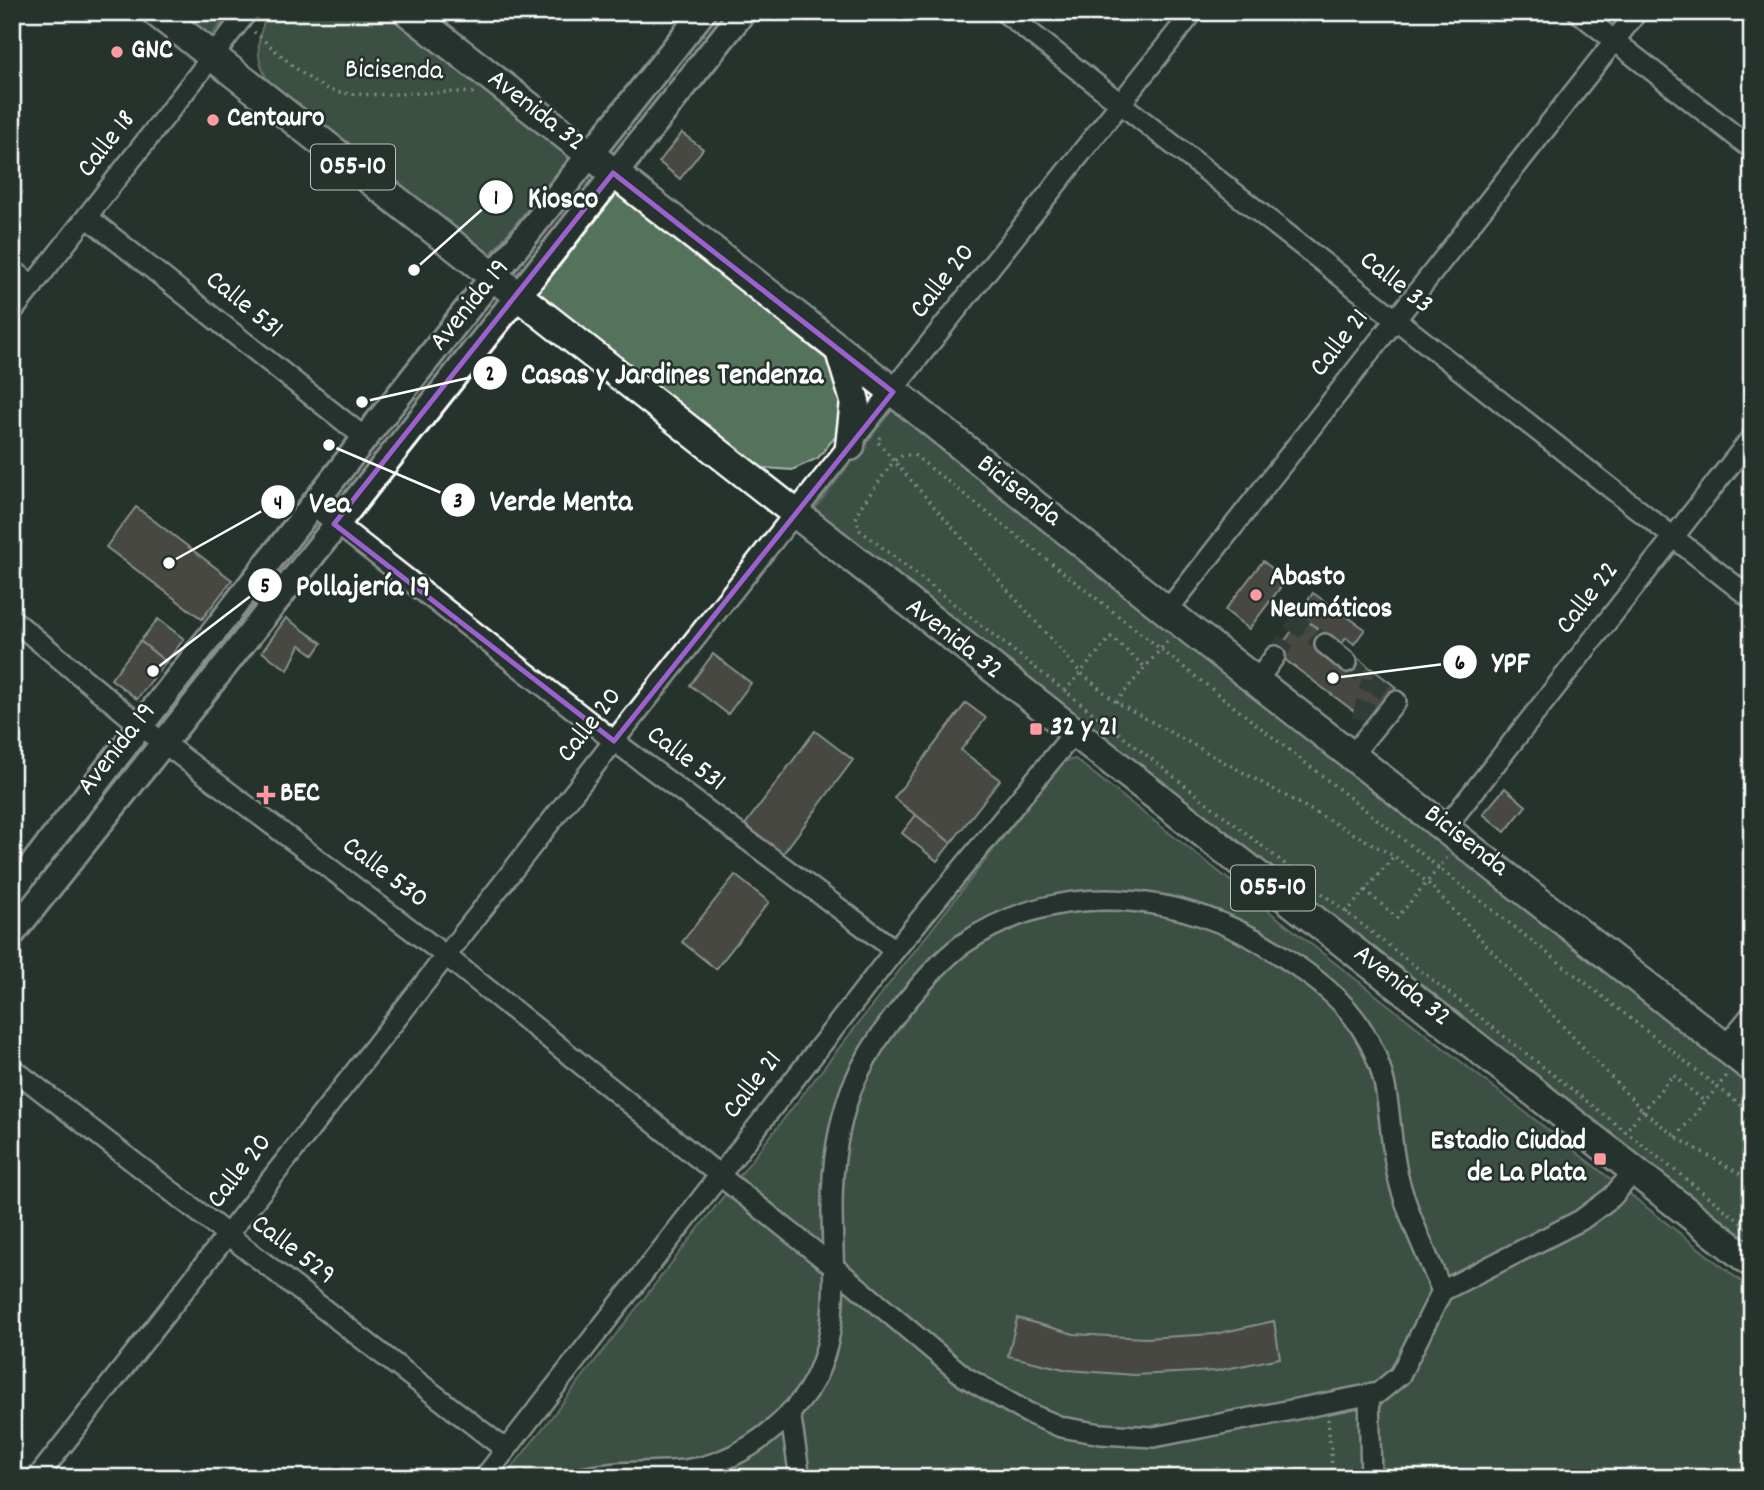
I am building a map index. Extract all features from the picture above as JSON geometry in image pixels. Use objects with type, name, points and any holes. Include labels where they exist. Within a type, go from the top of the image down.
[{"type":"highway","name":"Avenida 32","points":[[156,12],[1073,734],[1338,922],[1617,1141],[1634,1170],[1752,1263]]},
{"type":"highway","name":"Avenida 32","points":[[408,12],[840,351],[889,407],[1175,617],[1352,755],[1734,1066]]},
{"type":"highway","points":[[840,351],[855,401],[850,446]]},
{"type":"main road","name":"Avenida 19","points":[[12,891],[365,438],[703,12]]},
{"type":"main road","name":"Avenida 19","points":[[12,934],[334,524],[743,12]]},
{"type":"street","name":"Calle 33","points":[[1004,12],[1752,599]]},
{"type":"street","name":"Calle 20","points":[[37,1478],[793,514],[850,446],[889,407],[1120,103],[1193,12]]},
{"type":"street","points":[[1578,12],[1752,149]]},
{"type":"street","name":"Calle 21","points":[[1175,617],[1396,320],[1637,12]]},
{"type":"street","name":"Calle 18","points":[[12,312],[243,17]]},
{"type":"street","name":"Calle 531","points":[[87,217],[365,438]]},
{"type":"street","points":[[12,269],[33,285]]},
{"type":"street","name":"Calle 22","points":[[1453,835],[1673,537],[1752,437]]},
{"type":"street","name":"Calle 531","points":[[314,506],[614,741],[895,950]]},
{"type":"street","name":"Calle 530","points":[[12,619],[141,726],[446,956],[834,1267],[965,1377],[1028,1413],[1061,1427],[1154,1437],[1378,1392],[1400,1375],[1442,1291]]},
{"type":"street","points":[[1325,644],[1347,662]]},
{"type":"street","points":[[1257,681],[1275,656]]},
{"type":"street","points":[[1352,755],[1396,701]]},
{"type":"street","points":[[1352,755],[1361,720]]},
{"type":"street","name":"Calle 21","points":[[484,1478],[895,950],[1073,734]]},
{"type":"street","points":[[582,1478],[608,1472],[687,1470],[728,1459],[768,1434],[803,1398],[822,1364],[832,1317],[835,1154],[852,1089],[883,1030],[923,982],[962,945],[1009,919],[1058,904],[1112,898],[1164,903],[1214,918],[1256,939],[1299,967],[1342,1003],[1363,1030],[1380,1063],[1390,1105],[1398,1176],[1442,1291],[1581,1220],[1612,1197],[1634,1170]]},
{"type":"street","points":[[1734,1066],[1752,1013]]},
{"type":"street","name":"Calle 529","points":[[12,1068],[506,1450]]},
{"type":"street","points":[[1369,1394],[1371,1478]]},
{"type":"street","points":[[790,1412],[800,1478]]},
{"type":"path","name":"Bicisenda","points":[[243,17],[328,90],[359,94],[442,90],[474,93],[482,97]]},
{"type":"path","points":[[889,407],[877,441],[1081,673],[1116,702],[1394,856],[1427,882],[1643,1111],[1676,1137],[1752,1181]]},
{"type":"path","points":[[1752,1114],[914,455],[903,455],[894,461],[859,509],[856,520],[860,530],[1065,691],[1338,922],[1617,1141],[1752,1231]]},
{"type":"path","points":[[1116,702],[1161,649],[1175,617]]},
{"type":"path","points":[[1046,713],[1111,637],[1146,667]]},
{"type":"path","points":[[1365,890],[1397,918],[1440,867],[1453,835]]},
{"type":"path","points":[[1338,922],[1394,856]]},
{"type":"path","points":[[1676,1137],[1734,1066]]},
{"type":"path","points":[[1617,1141],[1673,1075],[1705,1102]]},
{"type":"path","points":[[1326,1403],[1333,1478]]},
{"type":"highlighted area","points":[[613,173],[893,392],[614,741],[334,524]]},
{"type":"green space","points":[[172,12],[230,12],[208,40]]},
{"type":"green space","points":[[268,12],[386,12],[565,150],[569,158],[487,259],[276,95],[264,74],[259,55],[260,35]]},
{"type":"green space","points":[[611,189],[834,365],[846,400],[843,427],[818,458],[792,470],[751,467],[531,293]]},
{"type":"green space","points":[[892,410],[1752,1084],[1752,1252],[810,515]]},
{"type":"green space","points":[[1075,759],[1752,1290],[1752,1478],[504,1478],[1062,762]]},
{"type":"building","points":[[682,133],[703,149],[680,179],[659,162]]},
{"type":"building","points":[[136,507],[232,580],[202,619],[106,547]]},
{"type":"building","name":"Abasto Neumáticos","points":[[1263,561],[1286,580],[1249,629],[1225,610]]},
{"type":"building","points":[[1313,593],[1365,629],[1354,644],[1346,638],[1341,645],[1298,614]]},
{"type":"building","points":[[1302,617],[1327,636],[1346,668],[1354,656],[1396,687],[1370,723],[1276,653]]},
{"type":"building","points":[[286,618],[322,643],[314,655],[300,645],[288,670],[262,652]]},
{"type":"building","points":[[158,619],[184,639],[166,662],[140,641]]},
{"type":"building","points":[[140,641],[166,662],[137,699],[111,679]]},
{"type":"building","points":[[713,654],[751,683],[728,714],[690,685]]},
{"type":"building","points":[[966,703],[986,718],[961,750],[1000,780],[951,843],[894,798]]},
{"type":"building","points":[[815,731],[853,760],[782,855],[744,826]]},
{"type":"building","points":[[1505,788],[1526,806],[1505,832],[1483,814]]},
{"type":"building","points":[[916,815],[951,843],[937,861],[902,833]]},
{"type":"building","points":[[735,875],[769,902],[716,969],[682,942]]},
{"type":"building","points":[[1017,1318],[1074,1334],[1145,1338],[1215,1334],[1274,1321],[1280,1358],[1216,1371],[1134,1375],[1068,1370],[1008,1356]]},
{"type":"tunnel","points":[[1275,656],[1298,624],[1325,644]]},
{"type":"tunnel","points":[[1347,662],[1396,701]]},
{"type":"tunnel","points":[[1361,720],[1371,680]]},
{"type":"place","name":"GNC","points":[[117,52]]},
{"type":"place","name":"Centauro","points":[[213,120]]},
{"type":"place","name":"Kiosco","points":[[414,270]]},
{"type":"place","name":"Casas y Jardines Tendenza","points":[[362,402]]},
{"type":"place","name":"Verde Menta","points":[[329,445]]},
{"type":"place","name":"Vea","points":[[169,563]]},
{"type":"place","name":"Abasto Neumáticos","points":[[1256,595]]},
{"type":"place","name":"Pollajería 19","points":[[153,671]]},
{"type":"place","name":"YPF","points":[[1333,678]]},
{"type":"place","name":"32 y 21","points":[[1036,729]]},
{"type":"place","name":"BEC","points":[[266,795]]},
{"type":"place","name":"Estadio Ciudad de La Plata","points":[[1600,1159]]}]
